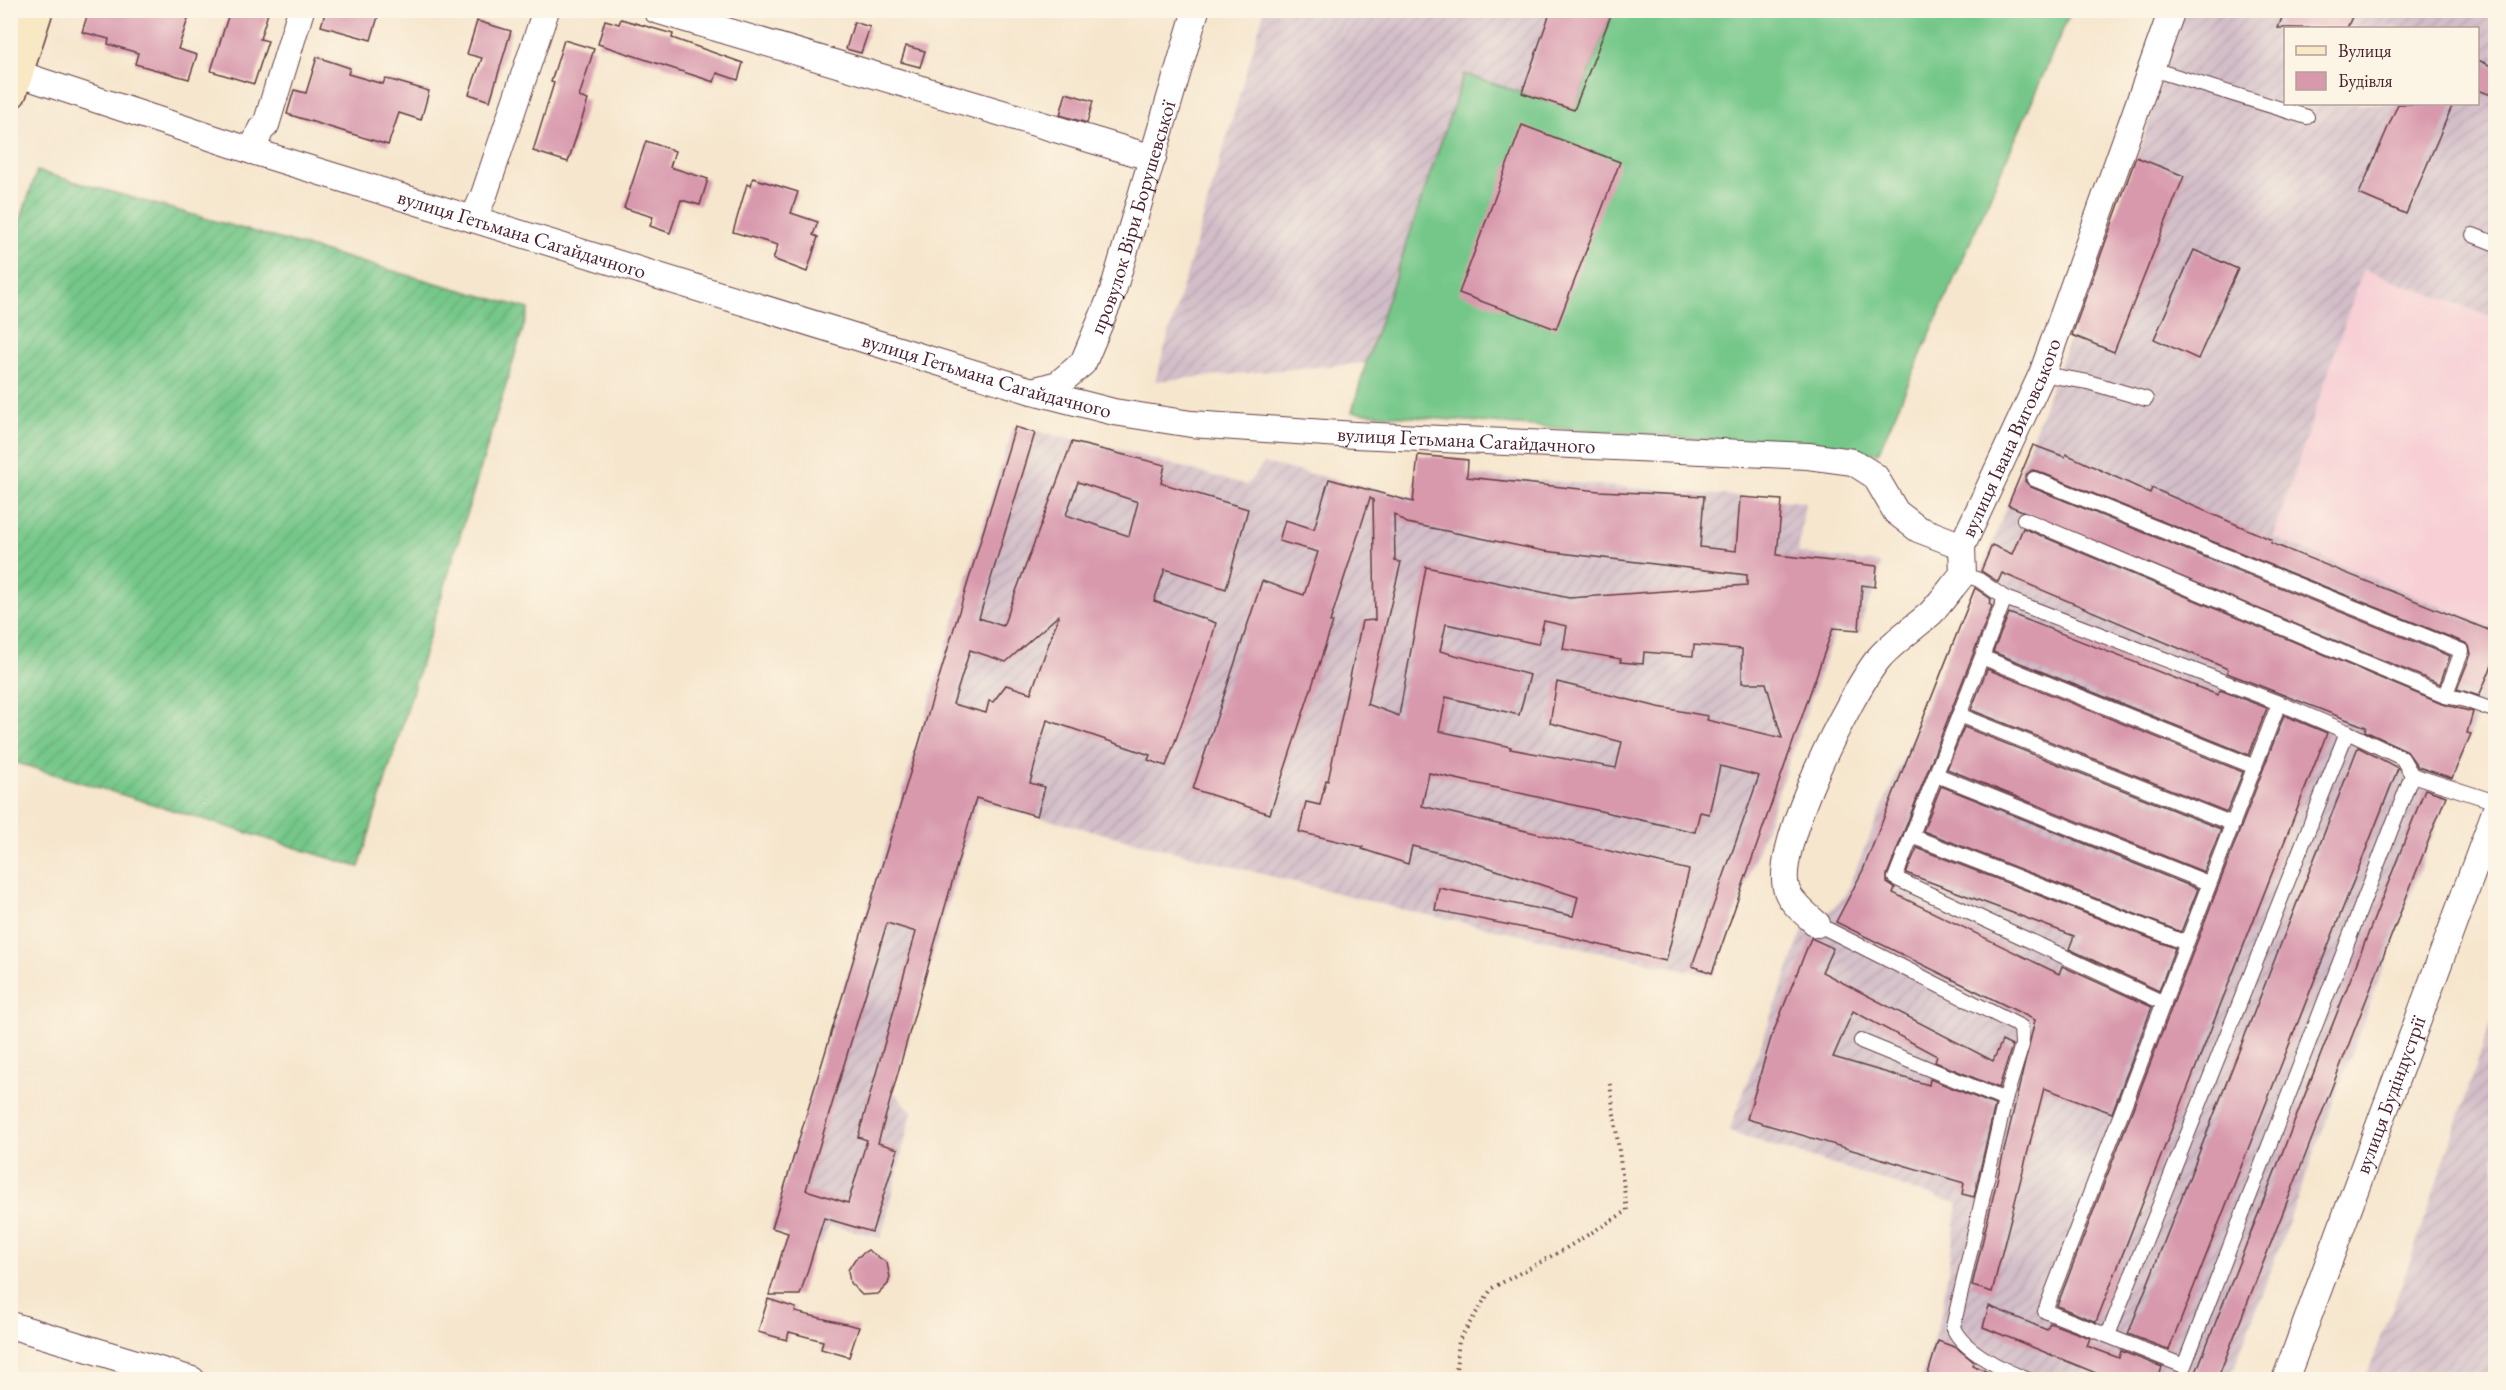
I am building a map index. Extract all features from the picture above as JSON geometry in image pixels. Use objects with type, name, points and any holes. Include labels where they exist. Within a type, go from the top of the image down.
[{"type":"main road","points":[[14,82],[36,10]]},
{"type":"street","points":[[252,151],[261,129],[266,125],[301,10]]},
{"type":"street","points":[[473,219],[484,195],[546,10]]},
{"type":"street","points":[[656,10],[1153,158]]},
{"type":"street","name":"провулок Віри Борушевської","points":[[1032,391],[1058,384],[1083,363],[1112,294],[1196,10]]},
{"type":"street","name":"вулиця Івана Виговського","points":[[1963,574],[1962,546],[2042,374],[2172,10]]},
{"type":"street","name":"вулиця Гетьмана Сагайдачного","points":[[14,82],[252,151],[1032,391],[1114,412],[1191,424],[1355,435],[1809,456],[1853,462],[1875,476],[1896,512],[1918,529],[1962,546]]},
{"type":"street","points":[[1817,924],[1793,901],[1786,890],[1785,873],[1790,844],[1814,778],[1859,684],[1881,656],[1932,612],[1963,574]]},
{"type":"street","name":"вулиця Будіндустрії","points":[[2285,1380],[2496,809]]},
{"type":"street","points":[[10,1325],[192,1380]]},
{"type":"lane","points":[[2152,69],[2307,117]]},
{"type":"lane","points":[[2473,235],[2496,244]]},
{"type":"lane","points":[[2042,374],[2088,382],[2146,399]]},
{"type":"lane","points":[[2034,479],[2462,651],[2445,696]]},
{"type":"lane","points":[[2024,519],[2445,696],[2462,699],[2496,711]]},
{"type":"lane","points":[[1963,574],[1978,580],[2006,598],[2279,703],[2347,732],[2402,758],[2412,775],[2496,802]]},
{"type":"lane","points":[[2006,598],[1895,878],[2164,1003]]},
{"type":"lane","points":[[1984,658],[2255,766]]},
{"type":"lane","points":[[2279,703],[2044,1311],[2184,1366],[2412,775]]},
{"type":"lane","points":[[1959,715],[2233,824]]},
{"type":"lane","points":[[2108,1335],[2347,732]]},
{"type":"lane","points":[[1937,775],[2208,883]]},
{"type":"lane","points":[[1911,836],[2186,943]]},
{"type":"lane","points":[[1817,924],[2021,1027],[2022,1046],[2005,1100],[1953,1327],[1960,1340],[2010,1376],[2030,1380]]},
{"type":"lane","points":[[1861,1041],[2005,1100]]},
{"type":"path","points":[[1455,1380],[1459,1340],[1491,1288],[1563,1250],[1628,1211],[1610,1084]]},
{"type":"shaded area","points":[[1264,11],[1613,11],[1574,110],[1464,74],[1365,363],[1155,381]]},
{"type":"shaded area","points":[[2183,11],[2495,11],[2495,318],[2363,269],[2273,537],[2495,629],[2495,668],[2230,1379],[1921,1379],[1942,1311],[1958,1204],[1729,1132],[1804,927],[1817,924],[1844,897],[1979,580],[2143,141]]},
{"type":"shaded area","points":[[2363,269],[2495,318],[2495,629],[2273,537]]},
{"type":"shaded area","points":[[1013,426],[1113,448],[1247,485],[1264,463],[1453,507],[1461,474],[1805,502],[1798,553],[1880,563],[1878,586],[1865,609],[1860,633],[1835,631],[1714,976],[1404,910],[978,802],[893,1091],[912,1112],[881,1238],[829,1225],[821,1246],[770,1230]]},
{"type":"shaded area","points":[[2495,1010],[2495,1379],[2365,1379],[2402,1284]]},
{"type":"green space","points":[[1613,11],[2071,11],[1878,453],[1352,412],[1366,363],[1464,74],[1574,110]]},
{"type":"green space","points":[[37,171],[529,309],[359,867],[11,761],[10,251]]},
{"type":"building","points":[[89,10],[191,10],[178,49],[197,55],[189,79],[135,64],[138,53],[108,44],[109,39],[82,32]]},
{"type":"building","points":[[230,10],[269,10],[260,39],[268,41],[254,84],[211,71]]},
{"type":"building","points":[[326,10],[380,10],[371,40],[321,26]]},
{"type":"building","points":[[1551,10],[1613,10],[1574,110],[1522,93]]},
{"type":"building","points":[[2285,10],[2355,10],[2347,27],[2278,28]]},
{"type":"building","points":[[621,19],[673,34],[672,38],[743,63],[738,80],[717,73],[714,82],[598,44],[605,20],[619,24]]},
{"type":"building","points":[[477,21],[511,31],[490,101],[469,94],[482,58],[467,54]]},
{"type":"building","points":[[854,22],[870,27],[861,53],[846,49]]},
{"type":"building","points":[[564,40],[594,49],[579,97],[588,100],[568,162],[533,151],[554,83],[551,82]]},
{"type":"building","points":[[906,46],[925,51],[920,67],[901,62]]},
{"type":"building","points":[[317,57],[350,68],[348,74],[383,84],[385,79],[391,80],[429,91],[421,120],[399,113],[388,145],[287,114],[294,90],[306,93]]},
{"type":"building","points":[[2479,60],[2496,68],[2496,97],[2479,90]]},
{"type":"building","points":[[1066,93],[1093,101],[1087,123],[1060,115]]},
{"type":"building","points":[[2398,105],[2453,105],[2406,214],[2359,194]]},
{"type":"building","points":[[1522,125],[1620,162],[1556,329],[1459,293]]},
{"type":"building","points":[[646,141],[675,151],[670,167],[708,179],[700,205],[681,200],[670,233],[650,226],[653,217],[624,208]]},
{"type":"building","points":[[2136,157],[2184,176],[2114,352],[2072,335]]},
{"type":"building","points":[[753,178],[798,192],[791,213],[818,222],[813,235],[818,237],[807,272],[773,259],[778,245],[733,232],[747,184],[751,186]]},
{"type":"building","points":[[2194,250],[2238,269],[2198,359],[2154,339]]},
{"type":"building","points":[[1015,427],[1035,433],[979,618],[1003,626],[1072,442],[1165,465],[1161,483],[1248,509],[1226,589],[1165,569],[1154,601],[1216,623],[1208,652],[1166,766],[1148,760],[1150,755],[1047,720],[1030,783],[1045,787],[1037,816],[976,798],[878,1143],[898,1149],[872,1232],[824,1218],[800,1295],[769,1295],[788,1233],[772,1228]],"holes":[[[1078,482],[1138,502],[1129,536],[1066,515]],[[1059,615],[1031,693],[1006,685],[993,702],[989,701],[986,713],[953,704],[970,650],[1006,662]],[[887,923],[916,932],[858,1137],[867,1140],[848,1203],[806,1190]]]},
{"type":"building","points":[[2033,445],[2065,457],[2066,454],[2150,493],[2152,488],[2272,540],[2271,543],[2496,633],[2496,656],[2479,696],[2457,689],[2471,654],[2469,646],[2465,643],[2037,471],[2032,470],[2026,475],[2025,481],[2031,487],[2450,656],[2440,684],[2008,505]]},
{"type":"building","points":[[1418,455],[1468,460],[1467,477],[1599,491],[1704,496],[1700,547],[1736,551],[1740,497],[1782,500],[1777,555],[1877,566],[1875,587],[1862,585],[1859,630],[1833,628],[1712,973],[1692,966],[1759,776],[1720,766],[1709,814],[1700,812],[1695,832],[1429,773],[1422,806],[1689,870],[1666,961],[1559,935],[1435,910],[1439,888],[1573,916],[1578,897],[1466,860],[1412,846],[1408,864],[1362,849],[1363,847],[1299,832],[1306,802],[1320,805],[1326,780],[1328,781],[1362,621],[1375,620],[1373,500],[1370,498],[1330,622],[1333,622],[1270,814],[1193,789],[1262,581],[1304,595],[1318,552],[1279,541],[1285,520],[1314,529],[1329,479],[1413,502]],"holes":[[[1394,514],[1407,523],[1544,551],[1747,575],[1747,585],[1569,598],[1426,567],[1399,716],[1367,704],[1401,562],[1395,561]],[[1544,621],[1567,626],[1563,649],[1621,659],[1620,662],[1643,664],[1644,652],[1693,656],[1694,645],[1742,649],[1742,683],[1766,683],[1782,738],[1707,720],[1708,716],[1658,707],[1557,682],[1550,723],[1622,742],[1616,768],[1510,749],[1511,747],[1439,731],[1446,697],[1519,715],[1530,675],[1440,651],[1446,624],[1538,644]]]},
{"type":"building","points":[[2023,528],[2442,704],[2473,712],[2467,733],[2471,734],[2452,778],[2418,767],[2406,750],[2365,731],[2366,727],[2227,673],[2228,669],[2002,573],[1998,582],[1981,571],[1992,545],[2012,554]]},
{"type":"building","points":[[1975,588],[1991,599],[1989,604],[1992,606],[1887,875],[1887,883],[1895,888],[1893,893],[2059,974],[2062,966],[2152,1007],[2112,1113],[2044,1088],[1992,1292],[1972,1286],[2035,1020],[1836,922],[1863,870]]},
{"type":"building","points":[[2009,613],[2218,695],[2220,690],[2267,708],[2249,755],[1993,652]]},
{"type":"building","points":[[1987,669],[2243,772],[2227,812],[1971,710]]},
{"type":"building","points":[[2284,715],[2327,733],[2096,1322],[2057,1306]]},
{"type":"building","points":[[1964,727],[2221,829],[2204,872],[1947,769]]},
{"type":"building","points":[[2358,747],[2398,768],[2169,1350],[2128,1334]]},
{"type":"building","points":[[1941,786],[2198,889],[2181,932],[1923,831]]},
{"type":"building","points":[[2425,789],[2446,796],[2269,1248],[2217,1380],[2193,1380]]},
{"type":"building","points":[[1917,848],[2175,948],[2159,991],[2069,949],[2074,936],[1906,873]]},
{"type":"building","points":[[1811,938],[1833,948],[1822,972],[1993,1061],[2002,1041],[2012,1046],[1999,1088],[1935,1062],[1937,1056],[1853,1011],[1833,1057],[1929,1085],[1930,1079],[1995,1105],[1974,1197],[1962,1194],[1964,1183],[1747,1119],[1771,1038]]},
{"type":"building","points":[[868,1250],[887,1263],[890,1277],[888,1284],[878,1294],[862,1295],[850,1283],[848,1270],[855,1259]]},
{"type":"building","points":[[768,1299],[796,1308],[795,1312],[859,1327],[849,1357],[821,1349],[823,1341],[789,1332],[787,1340],[758,1332]]},
{"type":"building","points":[[1989,1306],[2047,1330],[2050,1323],[2090,1338],[2087,1346],[2119,1358],[2121,1351],[2162,1367],[2158,1380],[2113,1380],[1983,1327]]},
{"type":"building","points":[[1938,1341],[1957,1348],[1974,1362],[1972,1365],[2005,1380],[1926,1380]]}]
